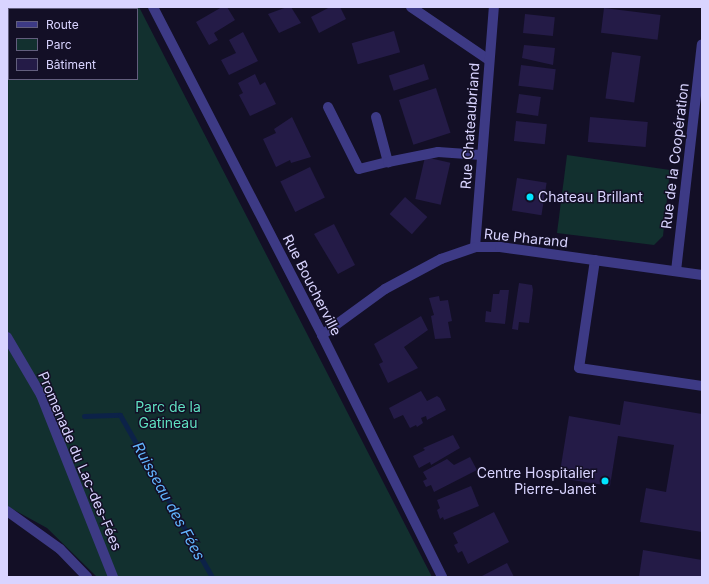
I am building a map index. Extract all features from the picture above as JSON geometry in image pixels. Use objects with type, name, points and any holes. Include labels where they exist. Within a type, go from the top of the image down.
[{"type":"street","name":"Rue Boucherville","points":[[153,7],[322,335],[442,577]]},
{"type":"street","points":[[412,7],[489,60]]},
{"type":"street","name":"Rue Chateaubriand","points":[[475,247],[481,155],[494,7]]},
{"type":"street","name":"Rue de la Coopération","points":[[676,271],[702,44]]},
{"type":"street","points":[[328,107],[359,169],[438,152],[481,155]]},
{"type":"street","points":[[376,117],[388,162]]},
{"type":"street","name":"Rue Pharand","points":[[322,335],[385,290],[441,259],[475,247],[500,247],[702,275]]},
{"type":"street","points":[[595,260],[579,368],[702,386]]},
{"type":"street","name":"Promenade du Lac-des-Fées","points":[[7,337],[41,395],[113,577]]},
{"type":"street","points":[[7,511],[60,549],[87,577]]},
{"type":"green space","name":"Parc de la Gatineau","points":[[7,7],[139,7],[432,577],[97,577],[47,528],[7,506]]},
{"type":"green space","points":[[567,155],[670,170],[663,236],[654,245],[557,233]]},
{"type":"building","points":[[222,7],[227,7],[235,20],[214,33],[218,40],[209,45],[196,22]]},
{"type":"building","points":[[291,7],[301,23],[279,33],[268,14]]},
{"type":"building","points":[[330,7],[340,7],[346,19],[319,33],[311,17]]},
{"type":"building","points":[[604,8],[661,15],[658,40],[601,33]]},
{"type":"building","points":[[525,14],[555,17],[553,36],[523,33]]},
{"type":"building","points":[[394,31],[400,52],[358,64],[352,43]]},
{"type":"building","points":[[243,32],[258,61],[229,75],[221,60],[236,53],[229,40]]},
{"type":"building","points":[[524,45],[555,48],[553,65],[522,58]]},
{"type":"building","points":[[612,52],[641,56],[634,103],[605,99]]},
{"type":"building","points":[[424,64],[429,79],[394,91],[389,75]]},
{"type":"building","points":[[521,65],[556,69],[553,90],[518,86]]},
{"type":"building","points":[[255,74],[260,85],[265,82],[276,104],[250,116],[239,95],[243,93],[238,83]]},
{"type":"building","points":[[436,88],[451,133],[413,145],[399,100]]},
{"type":"building","points":[[519,94],[541,97],[538,116],[516,113]]},
{"type":"building","points":[[292,117],[311,157],[291,163],[290,160],[276,167],[263,139],[276,133],[274,129]]},
{"type":"building","points":[[590,117],[648,122],[646,147],[588,142]]},
{"type":"building","points":[[516,121],[547,124],[545,144],[514,141]]},
{"type":"building","points":[[425,157],[450,163],[441,205],[415,199]]},
{"type":"building","points":[[310,167],[325,198],[295,212],[280,181]]},
{"type":"building","name":"Chateau Brillant","points":[[517,178],[547,183],[541,215],[512,211]]},
{"type":"building","points":[[405,197],[427,217],[412,234],[390,214]]},
{"type":"building","points":[[334,224],[355,265],[338,274],[314,234]]},
{"type":"building","points":[[519,283],[532,285],[533,290],[529,323],[519,322],[518,330],[512,329]]},
{"type":"building","points":[[500,290],[509,290],[505,324],[485,322],[486,311],[491,312],[493,294],[499,294]]},
{"type":"building","points":[[439,296],[440,301],[448,300],[452,321],[448,322],[451,338],[435,339],[431,316],[434,315],[429,298]]},
{"type":"building","points":[[421,316],[428,330],[404,347],[418,368],[388,383],[379,364],[383,362],[374,344]]},
{"type":"building","points":[[421,391],[427,401],[437,396],[440,398],[446,410],[427,420],[426,416],[421,418],[423,423],[417,427],[416,425],[410,428],[403,415],[394,419],[389,408]]},
{"type":"building","points":[[624,401],[702,414],[702,532],[640,522],[646,488],[666,492],[674,445],[618,436],[610,486],[559,478],[569,416],[620,425]]},
{"type":"building","points":[[453,435],[460,448],[431,465],[430,462],[419,468],[413,456],[425,450],[423,448]]},
{"type":"building","points":[[470,457],[477,470],[434,492],[431,485],[426,487],[423,481],[427,479],[423,472],[447,459],[454,465]]},
{"type":"building","points":[[471,486],[479,506],[444,520],[443,517],[440,519],[437,510],[440,508],[437,500]]},
{"type":"building","points":[[494,512],[509,542],[468,564],[462,551],[458,553],[454,545],[458,543],[453,533]]},
{"type":"building","points":[[643,550],[702,560],[702,577],[639,577]]},
{"type":"building","points":[[507,563],[514,577],[480,577]]},
{"type":"waterway","name":"Ruisseau des Fées","points":[[84,416],[120,415],[212,577]]},
{"type":"place","name":"Chateau Brillant","points":[[530,197]]},
{"type":"place","name":"Centre Hospitalier Pierre-Janet","points":[[605,481]]}]
